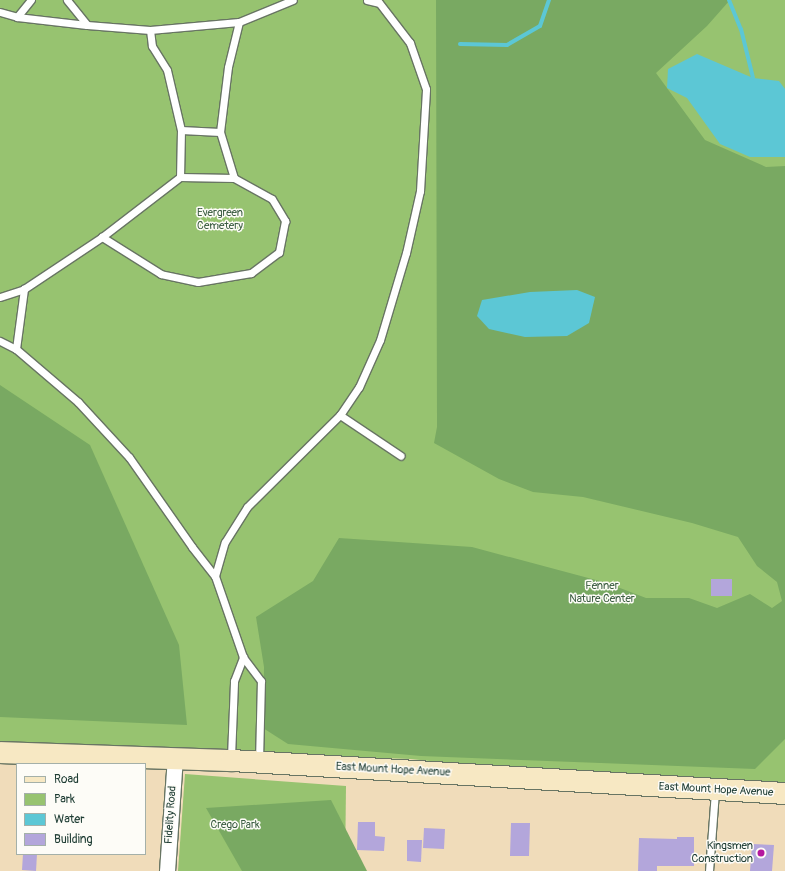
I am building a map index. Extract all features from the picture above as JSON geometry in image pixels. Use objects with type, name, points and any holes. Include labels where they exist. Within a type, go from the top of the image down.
[{"type":"street","name":"East Mount Hope Avenue","points":[[0,752],[231,760],[785,793]]},
{"type":"street","name":"Fidelity Road","points":[[167,871],[175,758]]},
{"type":"lane","points":[[16,16],[31,0]]},
{"type":"lane","points":[[67,0],[87,25]]},
{"type":"lane","points":[[0,12],[16,16],[87,25],[150,30],[239,22],[293,0]]},
{"type":"lane","points":[[214,576],[225,542],[247,507],[340,415],[359,387],[380,340],[406,253],[420,191],[426,89],[410,43],[378,2],[367,0]]},
{"type":"lane","points":[[234,178],[220,132],[228,67],[239,22]]},
{"type":"lane","points":[[150,30],[152,46],[167,70],[181,130],[180,177]]},
{"type":"lane","points":[[181,130],[220,132]]},
{"type":"lane","points":[[0,297],[24,289],[102,238],[180,177],[234,178],[272,199],[286,221],[279,252],[251,273],[198,282],[161,274],[102,238]]},
{"type":"lane","points":[[16,349],[24,289]]},
{"type":"lane","points":[[0,341],[16,349],[78,402],[129,457],[214,576],[243,657],[261,681],[259,762]]},
{"type":"lane","points":[[340,415],[401,456]]},
{"type":"lane","points":[[231,760],[234,681],[243,657]]},
{"type":"lane","points":[[709,871],[715,790]]},
{"type":"green space","name":"Evergreen Cemetery","points":[[0,0],[785,0],[785,793],[715,790],[410,759],[0,746]]},
{"type":"green space","name":"Fenner Nature Center","points":[[436,0],[730,0],[707,26],[656,73],[705,140],[766,167],[785,166],[785,739],[755,769],[421,756],[288,744],[263,728],[264,667],[256,617],[313,581],[339,538],[472,547],[607,583],[646,598],[689,598],[717,608],[750,594],[772,608],[782,601],[777,582],[757,566],[738,537],[692,523],[583,497],[533,492],[499,479],[434,443],[437,427]]},
{"type":"green space","points":[[0,385],[90,445],[179,645],[187,725],[0,717]]},
{"type":"green space","name":"Crego Park","points":[[185,774],[346,786],[345,871],[178,871]]},
{"type":"green space","points":[[331,800],[367,871],[242,871],[206,808]]},
{"type":"water","points":[[697,54],[753,78],[779,81],[785,89],[785,157],[750,157],[720,144],[687,98],[667,88],[668,69]]},
{"type":"water","points":[[577,290],[595,297],[589,323],[567,336],[525,337],[489,329],[477,316],[482,300],[530,292]]},
{"type":"building","points":[[711,579],[732,579],[732,596],[711,596]]},
{"type":"building","points":[[358,822],[375,822],[375,836],[385,837],[384,851],[357,850]]},
{"type":"building","points":[[511,823],[530,823],[529,856],[510,856]]},
{"type":"building","points":[[424,828],[445,829],[444,849],[423,848]]},
{"type":"building","points":[[677,837],[694,837],[694,866],[657,866],[657,871],[638,871],[639,838],[677,839]]},
{"type":"building","points":[[407,840],[422,840],[421,862],[407,861]]},
{"type":"building","points":[[752,844],[774,845],[772,871],[750,871]]},
{"type":"building","points":[[23,855],[37,855],[36,871],[22,870]]},
{"type":"waterway","points":[[460,44],[507,45],[540,26],[549,0]]},
{"type":"waterway","points":[[729,0],[741,29],[753,78]]},
{"type":"place","name":"Kingsmen Construction","points":[[761,853]]}]
